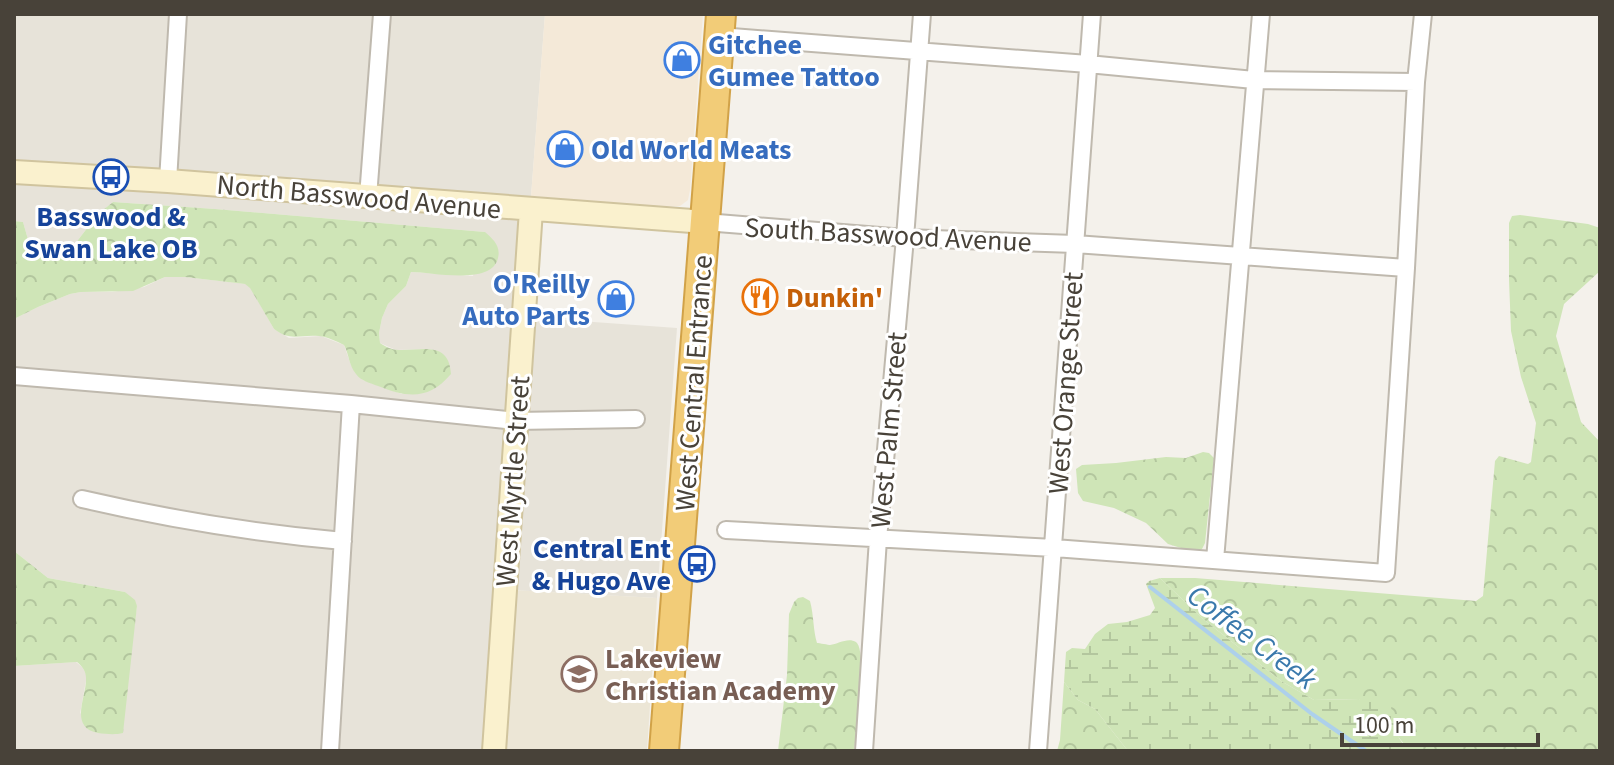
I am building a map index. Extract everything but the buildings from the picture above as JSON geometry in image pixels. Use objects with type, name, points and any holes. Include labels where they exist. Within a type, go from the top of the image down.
[{"type":"highway","name":"West Central Entrance","points":[[664,751],[720,25]]},
{"type":"street","points":[[168,181],[178,14]]},
{"type":"street","points":[[368,197],[382,14]]},
{"type":"street","name":"West Palm Street","points":[[864,751],[878,539],[922,14]]},
{"type":"street","name":"West Orange Street","points":[[1038,751],[1092,14]]},
{"type":"street","points":[[1215,560],[1261,14]]},
{"type":"street","points":[[726,530],[1054,548],[1386,573],[1416,82],[1423,14]]},
{"type":"street","points":[[720,25],[920,50],[1254,80],[1416,82]]},
{"type":"street","name":"North Basswood Avenue","points":[[14,172],[705,222]]},
{"type":"street","name":"West Myrtle Street","points":[[494,751],[531,210]]},
{"type":"street","name":"South Basswood Avenue","points":[[705,222],[905,238],[1075,244],[1406,268]]},
{"type":"street","points":[[14,376],[516,421],[636,419]]},
{"type":"street","points":[[330,751],[351,404]]},
{"type":"street","points":[[82,499],[188,521],[343,541]]},
{"type":"shaded area","points":[[14,14],[545,14],[524,317],[677,328],[657,598],[512,590],[500,751],[14,751],[14,666],[76,662],[87,675],[80,714],[134,628],[137,606],[125,592],[48,578],[14,551],[14,319],[70,294],[144,287],[165,277],[246,284],[274,329],[289,338],[321,336],[344,345],[351,365],[363,380],[402,394],[433,349],[396,350],[380,343],[382,318],[388,304],[406,286],[411,272],[473,276],[485,232],[113,202],[98,214],[68,253],[54,258],[35,252],[23,222],[14,221]]},
{"type":"shaded area","points":[[545,14],[703,14],[690,190],[688,200],[680,206],[531,196]]},
{"type":"shaded area","name":"Lakeview Christian Academy","points":[[512,590],[657,598],[647,751],[500,751]]},
{"type":"green space","points":[[113,202],[485,232],[496,243],[499,254],[493,267],[473,275],[411,272],[406,286],[388,304],[382,318],[380,343],[396,350],[439,352],[449,363],[451,374],[443,382],[435,389],[418,394],[399,393],[360,378],[344,345],[326,337],[280,333],[274,329],[245,284],[165,277],[133,291],[70,294],[14,319],[14,221],[23,222],[35,252],[54,258],[68,253],[98,214]]},
{"type":"green space","points":[[1512,216],[1600,228],[1600,271],[1564,304],[1556,336],[1581,422],[1600,442],[1600,751],[1414,751],[1408,749],[1359,699],[1314,700],[1281,681],[1202,618],[1160,578],[1195,578],[1476,601],[1483,596],[1495,461],[1499,456],[1528,464],[1531,462],[1536,423],[1521,377],[1511,331],[1509,223]]},
{"type":"green space","points":[[1203,452],[1214,458],[1205,543],[1202,549],[1194,552],[1168,544],[1146,523],[1114,508],[1083,501],[1078,493],[1076,469],[1082,465],[1186,458]]},
{"type":"green space","points":[[14,551],[48,578],[125,592],[135,600],[137,606],[123,733],[98,733],[84,724],[81,710],[86,675],[77,662],[14,666]]},
{"type":"green space","points":[[1160,578],[1202,618],[1281,681],[1314,700],[1359,699],[1391,707],[1400,739],[1414,751],[1128,751],[1095,709],[1078,700],[1064,682],[1066,652],[1072,648],[1085,649],[1095,634],[1108,624],[1150,615],[1155,608],[1146,584]]},
{"type":"green space","points":[[803,597],[810,601],[817,643],[830,645],[850,640],[856,642],[859,649],[860,694],[854,751],[778,751],[787,675],[789,614],[794,602]]},
{"type":"green space","points":[[1064,682],[1078,700],[1095,709],[1128,751],[1057,751]]},
{"type":"waterway","name":"Coffee Creek","points":[[1150,587],[1312,714],[1366,751]]},
{"type":"place","name":"Gitchee Gumee Tattoo","points":[[682,60]]},
{"type":"place","name":"Old World Meats","points":[[565,149]]},
{"type":"place","name":"Basswood & Swan Lake OB","points":[[111,177]]},
{"type":"place","name":"Dunkin'","points":[[760,297]]},
{"type":"place","name":"O'Reilly Auto Parts","points":[[616,299]]},
{"type":"place","name":"Central Ent & Hugo Ave","points":[[697,564]]},
{"type":"place","name":"Lakeview Christian Academy","points":[[579,674]]}]
